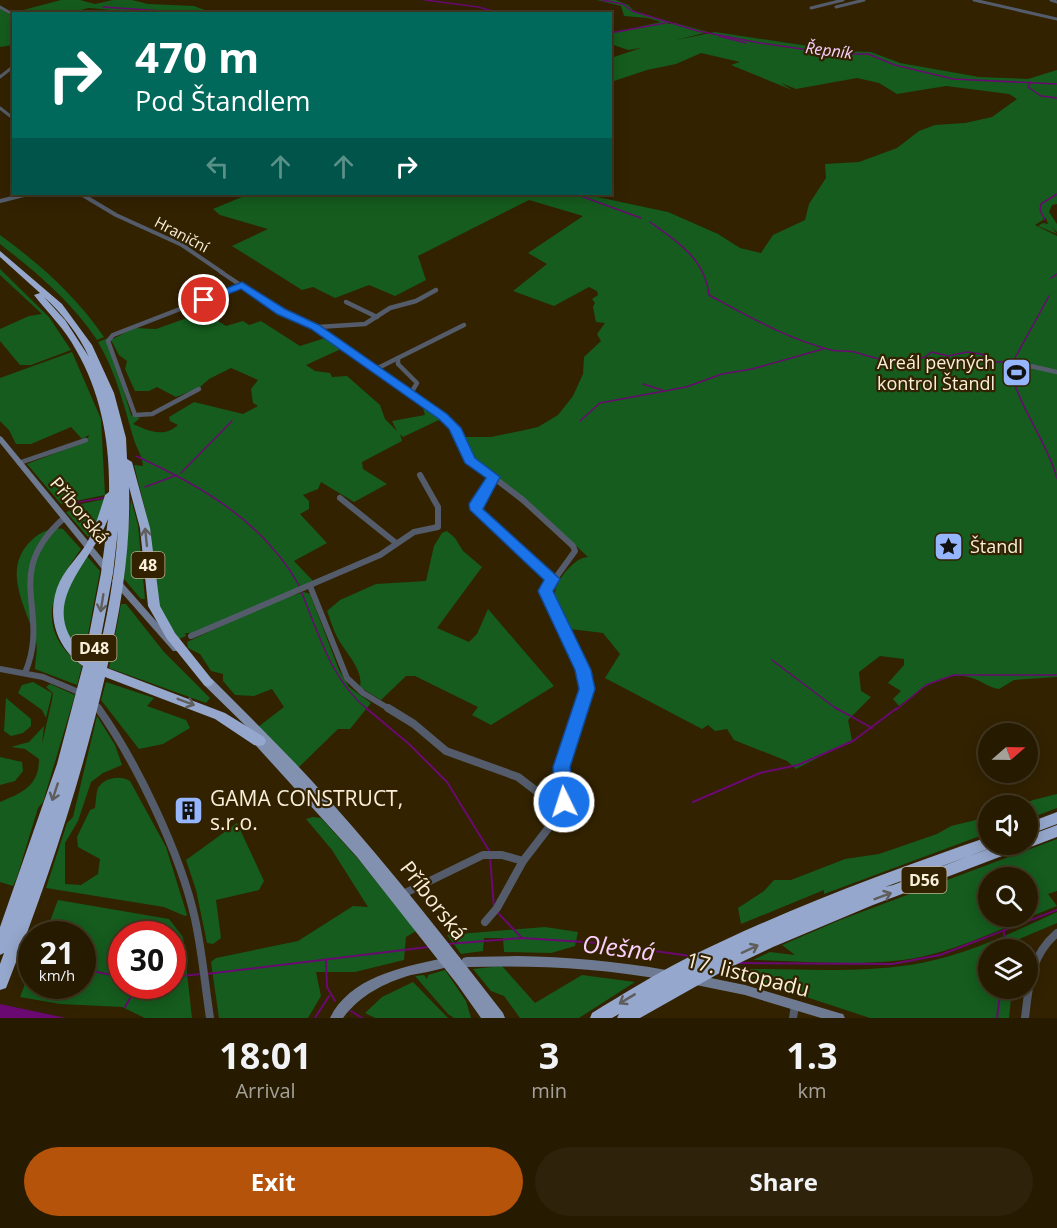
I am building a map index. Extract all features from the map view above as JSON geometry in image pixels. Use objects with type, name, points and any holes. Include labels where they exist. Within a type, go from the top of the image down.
[{"type":"highway","name":"D48","points":[[0,253],[60,306],[110,393],[119,433],[124,505],[110,631],[74,772],[33,877],[0,948]]},
{"type":"highway","name":"D48","points":[[0,261],[51,309],[83,346],[103,402],[114,462],[113,526],[98,632],[33,877],[0,983]]},
{"type":"highway","name":"48","points":[[119,433],[145,528],[154,606],[171,636],[208,682]]},
{"type":"highway","points":[[114,462],[111,491],[101,524],[66,582],[60,597],[59,627],[69,647],[88,664],[131,683],[220,716],[259,741]]},
{"type":"highway","points":[[1038,825],[1057,818]]},
{"type":"highway","points":[[1038,838],[1057,831]]},
{"type":"highway","name":"D56","points":[[598,1018],[675,971],[753,933],[978,847]]},
{"type":"highway","name":"D56","points":[[625,1018],[684,983],[777,937],[991,855]]},
{"type":"main road","name":"Příborská","points":[[0,438],[134,602],[400,895]]},
{"type":"main road","name":"Příborská","points":[[208,682],[327,802],[498,1018]]},
{"type":"main road","name":"17. listopadu","points":[[467,962],[547,961],[626,967],[745,990],[839,1018]]},
{"type":"main road","points":[[336,1018],[355,996],[384,978],[440,964]]},
{"type":"main road","name":"Příborská","points":[[465,979],[489,1018]]},
{"type":"street","points":[[811,8],[843,0]]},
{"type":"street","points":[[836,7],[864,0]]},
{"type":"street","points":[[974,0],[1057,19]]},
{"type":"street","points":[[1051,0],[1057,2]]},
{"type":"street","points":[[1051,21],[1057,19]]},
{"type":"street","points":[[0,77],[12,68]]},
{"type":"street","points":[[0,108],[12,117]]},
{"type":"street","points":[[0,201],[24,195]]},
{"type":"street","name":"Hraniční","points":[[83,195],[116,215],[182,245],[268,303],[315,327],[374,370],[411,393],[454,428],[470,460],[523,500],[573,546],[575,551],[552,579]]},
{"type":"street","points":[[199,389],[152,414],[135,415],[108,341],[113,335],[242,285]]},
{"type":"street","points":[[315,327],[347,327],[365,324],[390,308],[416,302],[436,290]]},
{"type":"street","points":[[346,302],[377,317]]},
{"type":"street","points":[[374,370],[464,325]]},
{"type":"street","points":[[398,358],[398,364],[417,383],[411,393]]},
{"type":"street","points":[[1026,365],[1057,372]]},
{"type":"street","points":[[19,463],[86,440]]},
{"type":"street","points":[[191,636],[380,555],[414,532],[434,529],[440,523],[429,488],[420,475]]},
{"type":"street","points":[[485,922],[497,908],[524,861],[561,810],[564,802],[562,767],[587,689],[583,670],[546,591],[552,579],[476,510],[476,504],[493,477]]},
{"type":"street","points":[[340,498],[396,543]]},
{"type":"street","points":[[45,526],[64,518]]},
{"type":"street","points":[[304,589],[347,678],[363,693],[414,723],[446,751],[519,777],[561,810]]},
{"type":"street","points":[[24,621],[32,654],[25,673]]},
{"type":"street","points":[[0,669],[54,680],[88,698],[112,725],[177,858],[190,895],[210,1018]]},
{"type":"street","points":[[400,895],[483,855],[502,855],[524,861]]},
{"type":"street","points":[[1025,1018],[1034,958],[1040,947],[1057,933]]},
{"type":"street","points":[[793,1018],[795,1005]]},
{"type":"green space","points":[[61,0],[80,0],[95,4],[113,0],[132,0],[148,4],[194,6],[210,12],[132,12],[89,8],[73,12],[16,12]]},
{"type":"green space","points":[[597,0],[616,0],[628,5],[634,11],[671,22],[666,24],[675,23],[708,32],[676,40],[715,32],[841,51],[871,52],[900,63],[979,77],[1028,79],[1057,70],[1057,204],[1052,205],[1049,212],[1057,224],[1057,232],[1051,226],[1057,234],[1038,226],[1043,223],[1048,224],[1046,218],[1035,225],[1057,236],[1057,371],[1021,363],[1057,373],[1057,677],[1014,680],[999,689],[972,678],[952,676],[933,682],[899,706],[893,699],[901,691],[888,683],[904,665],[904,659],[880,656],[859,672],[861,691],[871,697],[848,720],[852,740],[796,769],[787,761],[734,740],[727,729],[715,731],[708,725],[702,729],[605,678],[620,654],[603,633],[570,629],[559,614],[555,599],[557,584],[568,569],[575,562],[588,557],[530,503],[473,461],[461,437],[491,437],[538,427],[558,415],[573,396],[583,374],[584,357],[601,341],[597,334],[605,323],[596,322],[593,307],[595,303],[592,299],[598,295],[597,291],[589,287],[554,306],[513,291],[547,264],[528,253],[583,216],[529,200],[418,256],[426,280],[395,296],[369,285],[335,298],[313,287],[302,290],[232,246],[268,229],[220,215],[213,209],[247,195],[588,195],[668,212],[718,234],[740,248],[761,253],[773,235],[805,220],[809,204],[826,178],[825,164],[859,162],[897,148],[919,131],[935,125],[965,123],[992,117],[1017,99],[1009,94],[946,86],[897,94],[879,83],[857,78],[796,89],[781,83],[792,90],[731,65],[740,62],[701,53],[676,64],[647,70],[612,82],[612,58],[641,48],[628,50],[612,44],[612,33],[661,22],[648,18],[624,16],[621,6]]},
{"type":"green space","points":[[0,8],[12,16],[12,45],[0,47]]},
{"type":"green space","points":[[0,235],[56,282],[82,308],[104,337],[97,340],[65,300],[0,244]]},
{"type":"green space","points":[[0,269],[49,317],[71,350],[31,365],[20,365],[0,341],[0,329],[29,316],[42,314],[0,275]]},
{"type":"green space","points":[[204,312],[226,326],[243,321],[249,325],[261,321],[300,346],[325,338],[341,349],[306,365],[315,371],[330,373],[332,377],[347,376],[380,405],[385,419],[397,431],[392,421],[425,415],[423,408],[426,407],[443,418],[403,437],[400,434],[402,441],[362,462],[363,469],[387,484],[354,502],[321,482],[318,489],[303,495],[309,501],[309,509],[300,514],[327,543],[294,561],[314,582],[192,633],[185,633],[186,636],[179,639],[162,613],[157,599],[146,513],[134,465],[143,466],[142,459],[115,377],[98,342],[108,338],[131,415],[140,418],[133,424],[150,431],[167,431],[178,425],[170,421],[169,417],[194,402],[243,414],[258,406],[253,403],[251,389],[258,380],[231,368],[209,379],[199,388],[176,397],[157,387],[149,391],[135,391],[125,369],[127,361],[119,355],[111,340],[134,328],[156,329]]},
{"type":"green space","points":[[72,352],[101,419],[105,495],[61,504],[27,464],[87,441],[89,435],[82,439],[71,427],[31,444],[16,444],[9,430],[0,421],[0,378]]},
{"type":"green space","points":[[105,499],[102,513],[88,537],[66,512],[81,508],[81,504]]},
{"type":"green space","points":[[131,499],[138,525],[145,599],[141,599],[124,579]]},
{"type":"green space","points":[[54,529],[63,529],[81,549],[70,564],[55,594],[52,609],[53,624],[57,638],[67,652],[82,666],[77,685],[35,669],[36,641],[18,588],[18,562],[23,550],[39,534]]},
{"type":"green space","points":[[447,531],[455,538],[463,551],[482,567],[437,628],[469,642],[477,634],[488,609],[554,686],[491,725],[472,715],[478,707],[415,676],[406,676],[381,700],[360,687],[357,668],[337,637],[327,611],[340,600],[376,584],[426,581],[434,546],[442,533]]},
{"type":"green space","points":[[86,555],[100,571],[84,655],[66,630],[63,617],[67,593]]},
{"type":"green space","points":[[304,592],[310,594],[339,670],[349,687],[371,703],[350,729],[338,729],[298,768],[258,727],[284,707],[272,689],[254,696],[235,695],[223,681],[223,674],[211,671],[200,654],[188,648],[187,642],[270,603]]},
{"type":"green space","points":[[121,604],[126,604],[164,652],[210,698],[206,703],[109,668]]},
{"type":"green space","points":[[33,682],[52,693],[46,718],[42,710],[18,693],[22,685]]},
{"type":"green space","points":[[106,682],[154,698],[147,706],[186,720],[190,728],[163,744],[139,749],[101,700]]},
{"type":"green space","points":[[50,684],[75,695],[43,802],[38,808],[13,886],[0,882],[0,802],[22,792],[36,776],[39,759],[25,749],[11,747],[29,742],[44,726],[42,744],[53,693],[46,687]]},
{"type":"green space","points":[[6,698],[31,719],[31,726],[23,733],[11,736],[4,731]]},
{"type":"green space","points":[[97,716],[115,745],[122,765],[103,773],[91,782],[78,821],[65,843],[65,884],[81,885],[98,874],[100,859],[78,847],[77,837],[90,810],[95,808],[97,790],[101,784],[113,778],[126,779],[130,781],[166,847],[187,915],[185,916],[164,907],[46,888],[67,823],[73,817]]},
{"type":"green space","points":[[0,757],[22,762],[23,771],[15,781],[0,785]]},
{"type":"green space","points":[[1057,794],[1057,808],[1038,815],[1038,799]]},
{"type":"green space","points":[[321,818],[359,860],[416,931],[406,937],[404,960],[355,972],[316,972],[321,996],[308,1018],[219,1018],[211,962],[216,958],[298,941],[353,906],[368,907],[332,850],[306,819]]},
{"type":"green space","points":[[978,819],[978,837],[824,894],[824,890],[741,924],[738,908],[764,891],[774,880],[791,880],[845,859],[879,854],[937,834],[951,826]]},
{"type":"green space","points":[[237,823],[264,881],[259,890],[216,900],[221,938],[213,944],[207,943],[196,890],[186,860]]},
{"type":"green space","points":[[1057,839],[1057,891],[1048,894],[1057,906],[1038,914],[1038,867],[982,867],[1014,855],[1038,855],[1038,846]]},
{"type":"green space","points":[[978,868],[978,927],[1006,927],[949,949],[911,959],[867,963],[753,960],[770,952],[795,955],[782,945],[840,920]]},
{"type":"green space","points":[[58,900],[171,921],[108,921],[108,999],[186,999],[186,964],[192,1018],[145,1018],[122,1007],[60,1004],[31,999],[96,999],[96,921],[50,921]]},
{"type":"green space","points":[[1057,912],[1057,923],[1019,939],[996,939],[1023,927],[1038,927],[1038,920]]},
{"type":"green space","points":[[545,927],[578,932],[575,946],[551,953],[504,952],[503,938],[484,938],[483,951],[461,954],[447,935]]},
{"type":"green space","points":[[978,946],[978,999],[1011,999],[1009,1018],[870,1018],[791,992],[758,985],[759,982],[773,978],[758,975],[745,983],[736,978],[735,972],[745,969],[869,969],[910,965]]},
{"type":"green space","points":[[502,966],[535,1003],[582,975],[635,982],[579,1018],[520,1018],[504,996],[491,991],[473,969]]},
{"type":"green space","points":[[445,970],[466,1001],[471,1018],[454,1018],[448,1014],[415,976],[424,975],[427,979],[428,975]]},
{"type":"green space","points":[[413,982],[448,1018],[375,1018],[365,1013],[382,997]]},
{"type":"shaded area","points":[[0,1004],[66,1018],[0,1018]]},
{"type":"waterway","points":[[425,0],[497,12]]},
{"type":"waterway","name":"Řepník","points":[[602,0],[623,4],[632,11],[698,31],[760,43],[837,54],[868,54],[895,65],[953,79],[1031,83]]},
{"type":"waterway","points":[[103,7],[177,12]]},
{"type":"waterway","points":[[612,33],[665,23]]},
{"type":"waterway","name":"Řepník","points":[[719,36],[746,43]]},
{"type":"waterway","name":"Řepník","points":[[1031,83],[1057,84]]},
{"type":"waterway","points":[[1031,83],[1028,87],[1041,96],[1057,98]]},
{"type":"waterway","name":"Olešná","points":[[1045,220],[1040,210],[1041,204],[1057,194]]},
{"type":"waterway","points":[[578,195],[641,218]]},
{"type":"waterway","points":[[650,222],[680,244],[696,261],[702,271],[709,295],[799,340],[831,350],[855,352],[896,362],[915,361],[932,352],[948,356],[967,352],[981,354],[994,362],[1012,362]]},
{"type":"waterway","name":"Olešná","points":[[1051,278],[1057,274]]},
{"type":"waterway","name":"Olešná","points":[[1049,296],[1010,367],[1019,396],[1057,478]]},
{"type":"waterway","points":[[580,421],[600,403],[686,387],[722,374],[752,369],[823,349]]},
{"type":"waterway","points":[[643,384],[662,390]]},
{"type":"waterway","points":[[181,473],[232,421]]},
{"type":"waterway","points":[[136,456],[175,476]]},
{"type":"waterway","points":[[145,487],[175,476]]},
{"type":"waterway","points":[[175,476],[207,493],[250,525],[285,564],[300,587]]},
{"type":"waterway","points":[[67,504],[103,498]]},
{"type":"waterway","points":[[301,591],[335,671],[344,685],[368,710]]},
{"type":"waterway","points":[[772,660],[838,710]]},
{"type":"waterway","points":[[896,710],[926,685],[954,675],[1057,675]]},
{"type":"waterway","points":[[366,708],[409,744],[447,782],[490,852]]},
{"type":"waterway","points":[[836,708],[871,727]]},
{"type":"waterway","points":[[871,727],[897,708]]},
{"type":"waterway","points":[[693,802],[760,773],[798,765],[853,741],[871,727]]},
{"type":"waterway","points":[[490,857],[494,908]]},
{"type":"waterway","name":"Olešná","points":[[739,963],[892,964],[940,955],[1057,910]]},
{"type":"waterway","points":[[497,912],[521,937]]},
{"type":"waterway","points":[[1004,932],[1004,939]]},
{"type":"waterway","name":"Olešná","points":[[447,944],[522,938],[599,943],[690,956]]},
{"type":"waterway","name":"Olešná","points":[[206,974],[428,947]]},
{"type":"waterway","points":[[326,960],[327,987],[335,1001]]},
{"type":"waterway","name":"Olešná","points":[[96,972],[108,974]]},
{"type":"waterway","name":"Olešná","points":[[186,976],[201,974]]},
{"type":"waterway","points":[[315,1018],[329,996]]},
{"type":"waterway","points":[[125,1007],[130,999]]},
{"type":"waterway","points":[[997,1018],[1000,999]]},
{"type":"waterway","points":[[351,1011],[362,1018]]},
{"type":"place","name":"Areál pevných kontrol Štandl","points":[[1016,372]]},
{"type":"place","name":"Štandl","points":[[949,546]]},
{"type":"place","name":"GAMA CONSTRUCT, s.r.o.","points":[[189,810]]},
{"type":"route","points":[[204,300],[242,285],[281,312],[315,327],[443,416],[454,428],[470,460],[493,477],[476,504],[476,510],[552,579],[546,591],[583,670],[587,689],[573,725],[562,767],[564,802]]}]
